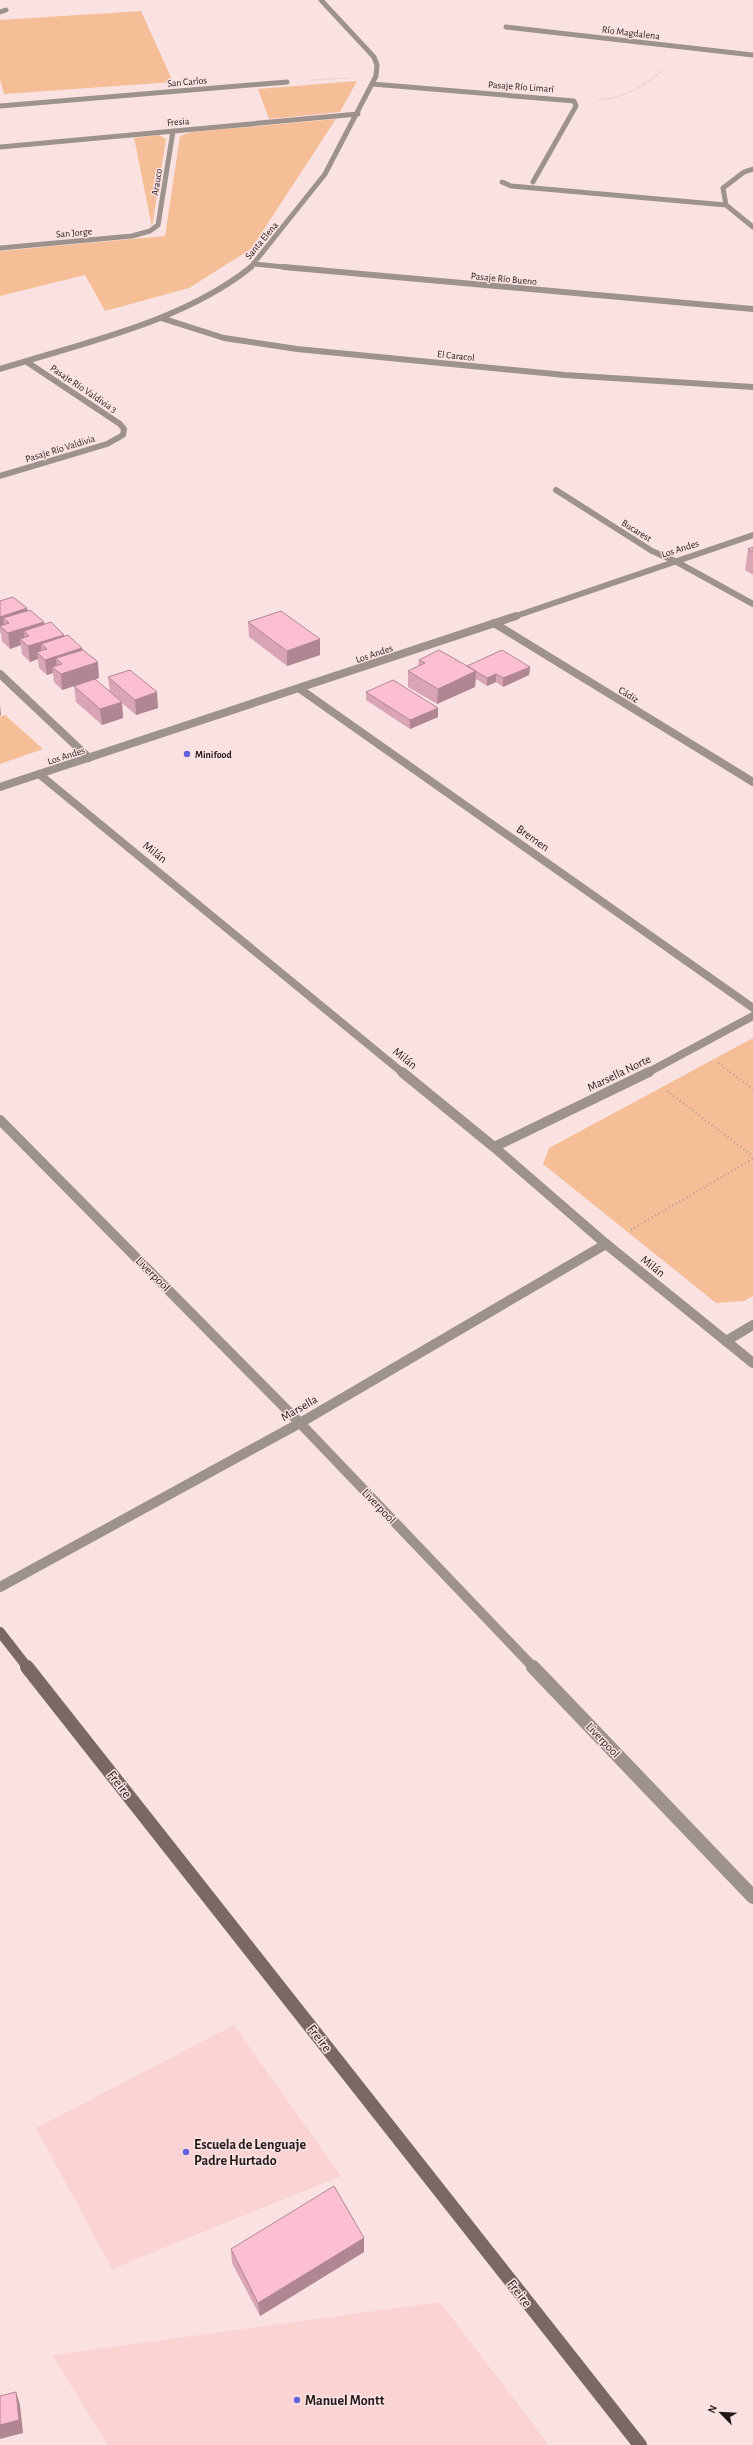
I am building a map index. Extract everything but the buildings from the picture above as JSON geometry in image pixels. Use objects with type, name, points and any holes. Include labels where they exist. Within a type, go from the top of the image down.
[{"type":"main road","name":"Freire","points":[[0,1632],[640,2445]]},
{"type":"street","points":[[321,0],[374,57],[378,65],[376,76]]},
{"type":"street","points":[[0,12],[6,10]]},
{"type":"street","name":"Río Magdalena","points":[[506,27],[753,55]]},
{"type":"street","name":"Santa Elena","points":[[0,369],[27,362],[161,318],[212,294],[237,278],[254,264],[325,174],[358,114],[376,76]]},
{"type":"street","name":"San Carlos","points":[[0,106],[286,82]]},
{"type":"street","name":"Pasaje Río Limarí","points":[[372,84],[574,101]]},
{"type":"street","points":[[533,182],[576,106],[574,101]]},
{"type":"street","name":"Fresia","points":[[0,147],[358,114]]},
{"type":"street","name":"Arauco","points":[[150,232],[158,226],[173,131]]},
{"type":"street","points":[[726,205],[723,188],[744,172],[753,169]]},
{"type":"street","points":[[502,182],[511,186],[726,205],[753,227]]},
{"type":"street","name":"San Jorge","points":[[0,248],[132,236],[150,232]]},
{"type":"street","name":"Pasaje Río Bueno","points":[[254,264],[753,309]]},
{"type":"street","name":"El Caracol","points":[[161,318],[224,338],[297,349],[565,375],[753,387]]},
{"type":"street","name":"Pasaje Río Valdivia 3","points":[[27,362],[120,424],[124,429],[123,434]]},
{"type":"street","name":"Pasaje Río Valdivia","points":[[0,476],[107,444],[123,434]]},
{"type":"street","name":"Bucarest","points":[[556,490],[652,551],[675,560],[753,604]]},
{"type":"street","name":"Los Andes","points":[[0,787],[300,689],[675,560],[753,535]]},
{"type":"street","name":"Cádiz","points":[[494,623],[753,782]]},
{"type":"street","points":[[0,674],[89,758]]},
{"type":"street","name":"Bremen","points":[[300,689],[753,1008]]},
{"type":"street","name":"Milán","points":[[39,774],[494,1147],[606,1244],[753,1363]]},
{"type":"street","name":"Marsella Norte","points":[[494,1147],[644,1074],[753,1016]]},
{"type":"street","name":"Liverpool","points":[[0,1120],[300,1423],[753,1897]]},
{"type":"street","name":"Marsella","points":[[0,1586],[300,1423],[606,1244]]},
{"type":"street","points":[[726,1341],[753,1325]]},
{"type":"path","points":[[574,101],[614,99],[646,85],[687,47]]},
{"type":"path","points":[[286,82],[376,76]]},
{"type":"path","points":[[696,1046],[753,1089]]},
{"type":"path","points":[[644,1074],[753,1156]]},
{"type":"path","points":[[606,1244],[753,1159]]},
{"type":"shaded area","points":[[141,11],[173,82],[4,94],[0,79],[0,20]]},
{"type":"shaded area","points":[[357,81],[340,112],[269,119],[258,89]]},
{"type":"shaded area","points":[[336,119],[251,249],[189,288],[105,311],[85,275],[0,296],[0,251],[165,236],[180,136],[192,132]]},
{"type":"shaded area","points":[[159,135],[166,139],[152,227],[134,138]]},
{"type":"shaded area","points":[[5,715],[43,749],[0,764],[0,717]]},
{"type":"shaded area","points":[[753,1038],[753,1296],[744,1301],[716,1303],[543,1164],[549,1148]]},
{"type":"shaded area","name":"Escuela de Lenguaje Padre Hurtado","points":[[234,2025],[341,2176],[112,2269],[36,2128]]},
{"type":"shaded area","name":"Manuel Montt","points":[[440,2302],[549,2445],[108,2445],[52,2355]]},
{"type":"place","name":"Minifood","points":[[187,754]]},
{"type":"place","name":"Escuela de Lenguaje Padre Hurtado","points":[[186,2152]]},
{"type":"place","name":"Manuel Montt","points":[[297,2400]]}]
